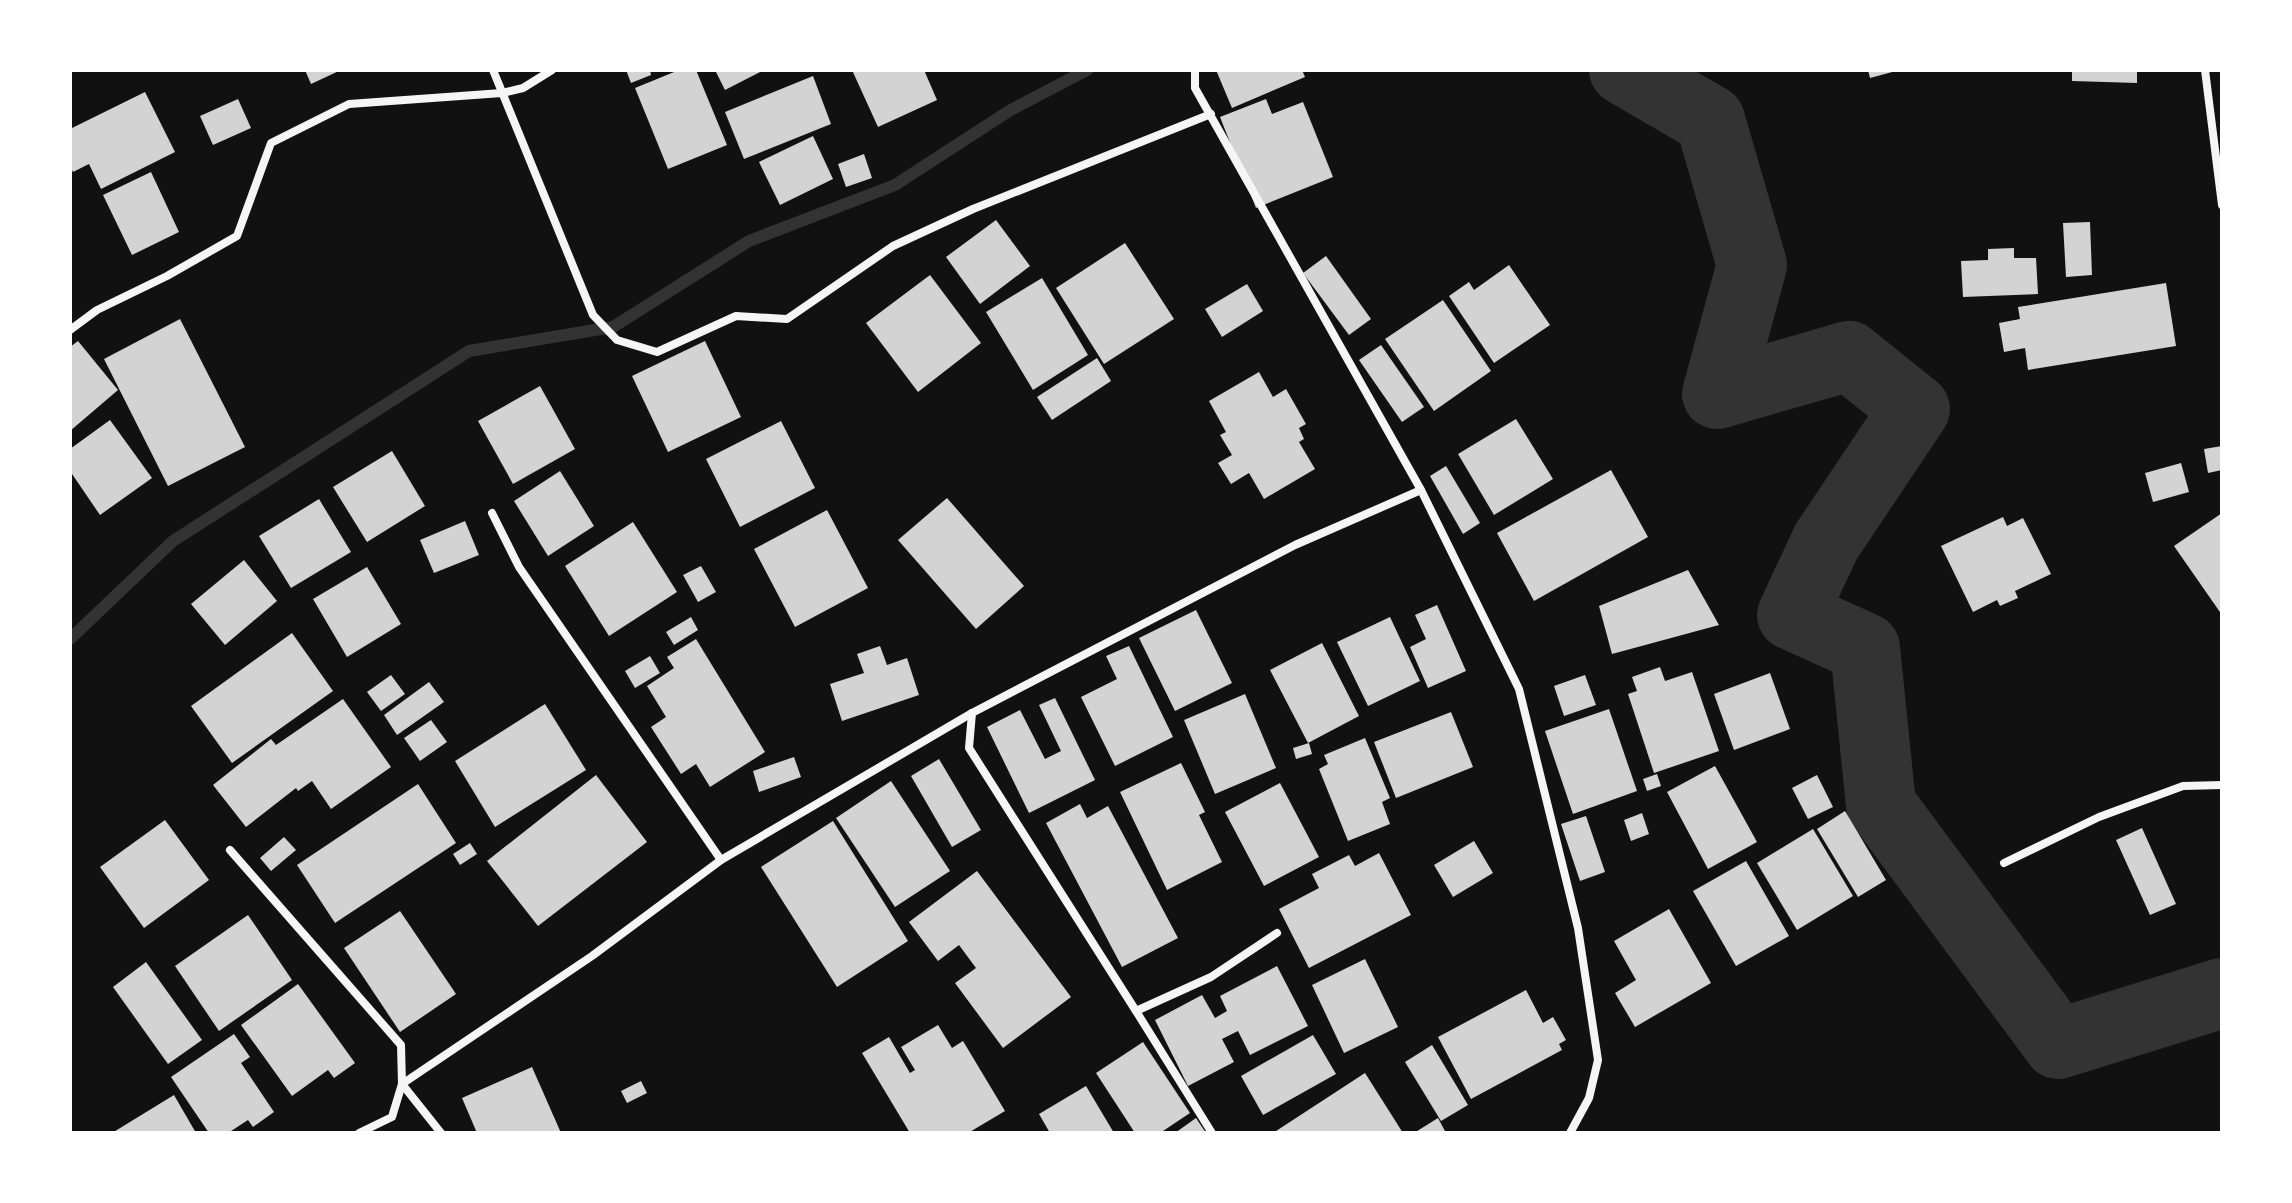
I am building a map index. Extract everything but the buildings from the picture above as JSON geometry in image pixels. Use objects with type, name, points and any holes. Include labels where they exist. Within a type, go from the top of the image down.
[{"type":"street","points":[[493,70],[593,315],[617,340],[657,352],[736,316],[787,319],[893,246],[973,209],[1211,114]]},
{"type":"street","points":[[70,330],[97,310],[167,276],[237,236],[271,143],[349,104],[502,93],[523,88],[552,70]]},
{"type":"street","points":[[1195,70],[1195,88],[1421,490],[1519,689],[1578,928],[1598,1060],[1589,1098],[1570,1133]]},
{"type":"street","points":[[2205,70],[2222,205]]},
{"type":"street","points":[[402,1084],[592,956],[721,860],[972,713],[1295,545],[1421,490]]},
{"type":"street","points":[[492,513],[519,567],[721,860]]},
{"type":"street","points":[[972,713],[969,748],[1212,1133]]},
{"type":"street","points":[[2004,863],[2099,817],[2183,786],[2222,785]]},
{"type":"street","points":[[230,850],[401,1045],[402,1084],[392,1117],[359,1133]]},
{"type":"street","points":[[1136,1011],[1211,977],[1277,933]]},
{"type":"street","points":[[402,1084],[441,1133]]},
{"type":"waterway","points":[[70,639],[173,541],[469,351],[613,327],[749,241],[895,185],[1009,111],[1087,70]]},
{"type":"waterway","points":[[1624,70],[1710,120],[1752,265],[1717,394],[1849,356],[1915,409],[1826,542],[1792,615],[1865,648],[1881,805],[2058,1044],[2222,993]]}]
